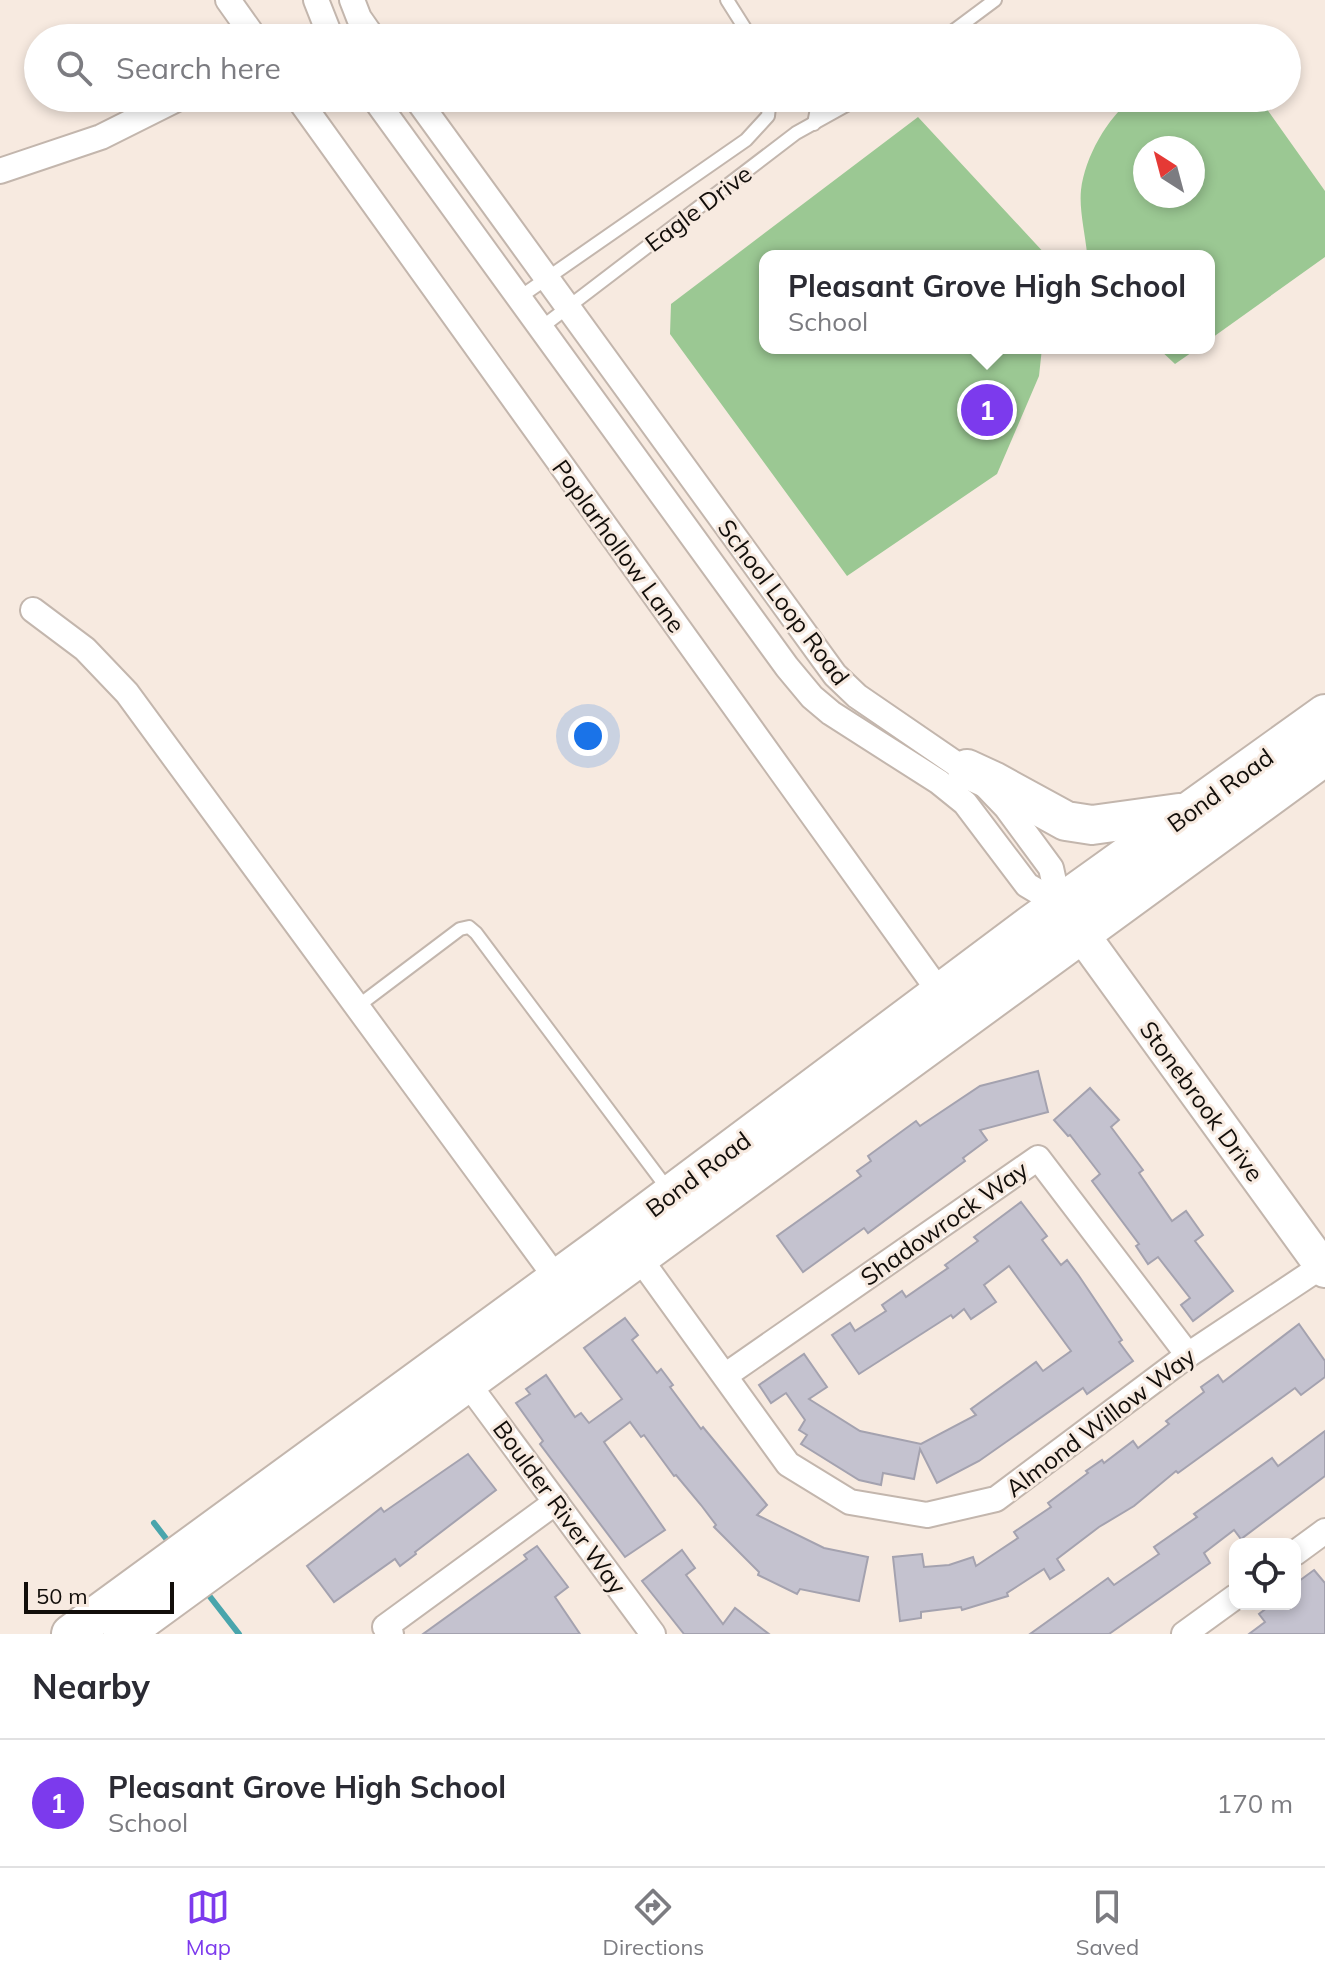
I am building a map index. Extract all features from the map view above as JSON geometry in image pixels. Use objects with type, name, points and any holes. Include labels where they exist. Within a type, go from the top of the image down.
[{"type":"main road","name":"Bond Road","points":[[220,1543],[466,1381],[620,1251],[1070,918],[1190,812],[1325,714]]},
{"type":"main road","name":"Bond Road","points":[[83,1631],[145,1598],[220,1543],[557,1279],[620,1251],[672,1194],[941,994],[1070,918],[1325,756]]},
{"type":"main road","points":[[967,769],[1075,823],[1092,825],[1190,812]]},
{"type":"main road","name":"Bond Road","points":[[123,1634],[145,1598]]},
{"type":"street","points":[[228,0],[245,24]]},
{"type":"street","points":[[316,0],[325,24]]},
{"type":"street","points":[[358,1],[359,18],[363,24]]},
{"type":"street","points":[[0,171],[113,132],[152,112]]},
{"type":"street","name":"Poplarhollow Lane","points":[[308,112],[941,994]]},
{"type":"street","name":"School Loop Road","points":[[384,112],[787,667],[812,697],[831,713],[939,782],[965,803],[1027,885],[1070,918]]},
{"type":"street","name":"School Loop Road","points":[[426,112],[835,675],[857,696],[981,781],[1006,807],[1051,868],[1070,918]]},
{"type":"street","points":[[33,610],[85,649],[127,693],[557,1279]]},
{"type":"street","points":[[1039,852],[1075,823]]},
{"type":"street","name":"Stonebrook Drive","points":[[1070,918],[1324,1268]]},
{"type":"street","name":"Shadowrock Way","points":[[726,1375],[1038,1158],[1188,1355]]},
{"type":"street","name":"Almond Willow Way","points":[[620,1251],[726,1375],[788,1464],[850,1502],[927,1515],[996,1499],[1188,1355],[1324,1268]]},
{"type":"street","name":"Boulder River Way","points":[[466,1381],[653,1634]]},
{"type":"street","points":[[391,1634],[385,1627],[556,1502]]},
{"type":"street","points":[[1301,1549],[1325,1531]]},
{"type":"street","points":[[1184,1634],[1229,1601]]},
{"type":"lane","points":[[727,0],[742,24]]},
{"type":"lane","points":[[963,24],[995,0]]},
{"type":"lane","name":"Eagle Drive","points":[[520,297],[746,140],[768,112]]},
{"type":"lane","points":[[814,124],[816,112]]},
{"type":"lane","name":"Eagle Drive","points":[[542,327],[796,133],[835,112]]},
{"type":"lane","points":[[358,1006],[460,929],[469,927],[672,1194]]},
{"type":"green space","points":[[1118,112],[1269,112],[1325,191],[1325,257],[1215,336],[1215,250],[1087,250],[1081,205],[1083,177],[1106,127]]},
{"type":"green space","points":[[918,117],[1041,250],[759,250],[759,354],[1041,354],[1039,376],[997,474],[847,576],[670,334],[671,304]]},
{"type":"green space","points":[[1164,354],[1189,354],[1175,364]]},
{"type":"building","points":[[1038,1071],[1048,1112],[980,1130],[987,1140],[963,1158],[965,1161],[868,1233],[864,1228],[803,1272],[777,1236],[861,1176],[857,1171],[871,1161],[868,1156],[916,1121],[920,1126],[980,1086]]},
{"type":"building","points":[[1090,1088],[1119,1120],[1111,1127],[1143,1170],[1139,1173],[1172,1221],[1186,1211],[1203,1235],[1195,1241],[1233,1291],[1193,1321],[1181,1305],[1190,1298],[1158,1257],[1148,1264],[1136,1246],[1139,1244],[1092,1181],[1100,1174],[1070,1135],[1054,1120]]},
{"type":"building","points":[[1021,1202],[1047,1236],[1042,1240],[1061,1265],[1067,1260],[1079,1276],[1133,1361],[1087,1394],[1083,1388],[979,1461],[937,1483],[920,1449],[914,1479],[883,1473],[881,1485],[859,1480],[801,1444],[807,1435],[799,1430],[805,1420],[786,1393],[771,1403],[759,1385],[804,1354],[827,1387],[809,1399],[860,1431],[921,1444],[976,1415],[971,1409],[1036,1362],[1043,1371],[1071,1351],[1009,1266],[984,1285],[996,1302],[971,1319],[964,1309],[953,1318],[951,1315],[859,1374],[832,1335],[850,1323],[855,1331],[886,1311],[882,1305],[902,1291],[906,1297],[948,1268],[945,1265],[978,1241],[974,1237]]},
{"type":"building","points":[[625,1318],[638,1335],[632,1340],[657,1373],[661,1369],[673,1385],[670,1387],[701,1429],[703,1427],[767,1505],[757,1515],[824,1548],[868,1557],[859,1601],[800,1589],[797,1594],[758,1575],[759,1572],[714,1527],[716,1525],[701,1505],[630,1422],[604,1442],[665,1530],[625,1557],[540,1444],[543,1441],[516,1403],[530,1394],[526,1389],[546,1375],[575,1417],[581,1413],[589,1423],[622,1399],[584,1348]]},
{"type":"building","points":[[1299,1324],[1325,1361],[1325,1377],[1301,1395],[1295,1388],[1178,1473],[1176,1471],[1134,1506],[1099,1527],[1057,1559],[1064,1570],[1050,1579],[1044,1569],[1007,1593],[1008,1596],[962,1610],[961,1607],[921,1612],[921,1618],[900,1621],[893,1557],[922,1554],[924,1567],[949,1565],[973,1557],[976,1566],[1018,1538],[1014,1532],[1051,1507],[1048,1503],[1088,1473],[1086,1471],[1102,1460],[1104,1463],[1133,1441],[1138,1448],[1169,1424],[1166,1421],[1204,1392],[1201,1387],[1218,1375],[1223,1382]]},
{"type":"building","points":[[1325,1431],[1325,1476],[1242,1538],[1234,1530],[1204,1553],[1210,1563],[1109,1634],[1030,1634],[1108,1578],[1114,1585],[1159,1554],[1154,1547],[1272,1458],[1278,1466]]},
{"type":"building","points":[[468,1454],[496,1490],[400,1566],[395,1559],[334,1602],[307,1566],[381,1508],[384,1512]]},
{"type":"building","points":[[537,1546],[568,1587],[555,1597],[580,1634],[423,1634],[527,1559],[524,1555]]},
{"type":"building","points":[[682,1550],[695,1568],[686,1575],[723,1624],[735,1608],[769,1634],[684,1634],[642,1581]]},
{"type":"building","points":[[1314,1570],[1325,1583],[1325,1634],[1249,1634],[1265,1622],[1259,1614],[1264,1610],[1301,1610],[1301,1580]]},
{"type":"waterway","points":[[154,1523],[171,1545]]},
{"type":"waterway","points":[[204,1589],[239,1634]]},
{"type":"place","name":"Pleasant Grove High School","points":[[987,410]]}]
